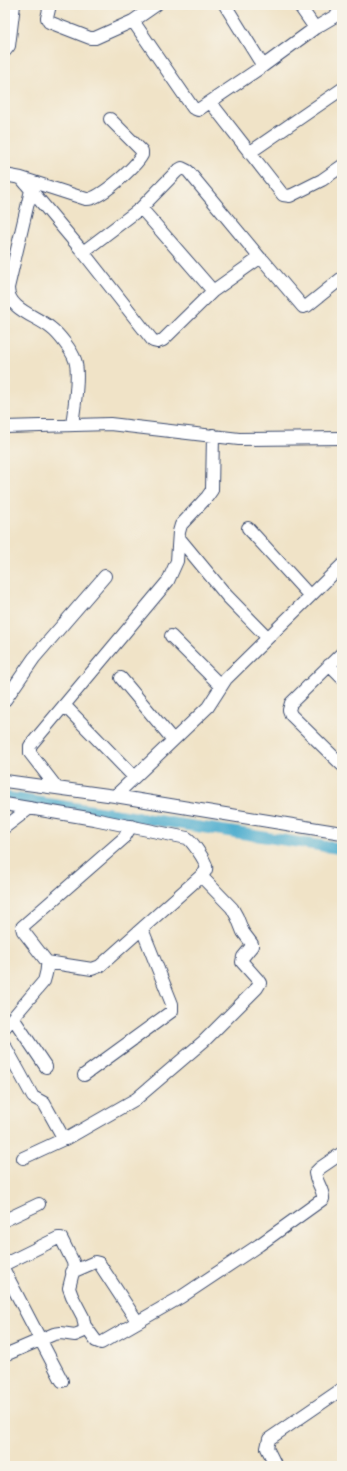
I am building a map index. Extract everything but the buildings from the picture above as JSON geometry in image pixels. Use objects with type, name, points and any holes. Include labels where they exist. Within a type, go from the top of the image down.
[{"type":"street","points":[[5,51],[9,46],[14,5]]},
{"type":"street","points":[[50,5],[47,18],[48,21],[90,38],[99,37],[133,21],[156,5]]},
{"type":"street","points":[[225,5],[263,66]]},
{"type":"street","points":[[299,5],[315,28]]},
{"type":"street","points":[[133,21],[193,108],[195,110],[200,110],[315,28],[342,12]]},
{"type":"street","points":[[249,153],[342,89]]},
{"type":"street","points":[[211,103],[283,195],[290,196],[322,180],[342,166]]},
{"type":"street","points":[[5,175],[22,178],[90,200],[96,197],[125,175],[141,157],[142,153],[140,148],[110,119]]},
{"type":"street","points":[[84,252],[141,208],[182,168],[185,169],[303,307],[307,306],[342,278]]},
{"type":"street","points":[[22,178],[84,252],[153,341],[157,342],[163,340],[213,291],[255,260],[260,258]]},
{"type":"street","points":[[31,190],[8,288],[8,295],[15,305],[53,329],[75,359],[77,373],[72,425]]},
{"type":"street","points":[[141,208],[213,291]]},
{"type":"street","points":[[5,427],[110,424],[239,439],[342,438]]},
{"type":"street","points":[[57,788],[30,753],[29,749],[31,744],[168,581],[177,562],[179,532],[181,525],[212,490],[213,435]]},
{"type":"street","points":[[248,528],[310,596]]},
{"type":"street","points":[[179,538],[227,596],[267,637]]},
{"type":"street","points":[[115,796],[208,707],[226,679],[267,637],[310,596],[339,573]]},
{"type":"street","points":[[5,700],[34,658],[105,576]]},
{"type":"street","points":[[171,636],[221,686]]},
{"type":"street","points":[[342,653],[291,703],[289,710],[291,714],[342,765]]},
{"type":"street","points":[[329,665],[342,678]]},
{"type":"street","points":[[121,678],[173,740]]},
{"type":"street","points":[[64,705],[134,777]]},
{"type":"street","points":[[5,781],[115,796],[342,834]]},
{"type":"street","points":[[5,804],[131,826],[189,839],[206,864],[206,869],[201,876],[100,966],[96,968],[47,962]]},
{"type":"street","points":[[5,827],[30,808]]},
{"type":"street","points":[[46,1067],[9,1022],[44,981],[48,967],[47,962],[23,931],[22,927],[124,838],[131,826]]},
{"type":"street","points":[[23,1158],[67,1139],[136,1099],[204,1041],[259,986],[258,980],[242,962],[243,957],[252,944],[242,932],[232,908],[201,876]]},
{"type":"street","points":[[84,1075],[172,1010],[172,1004],[142,929]]},
{"type":"street","points":[[5,1046],[33,1096],[44,1103],[64,1139]]},
{"type":"street","points":[[5,1264],[61,1238],[73,1262],[69,1288],[84,1317],[85,1326],[99,1343],[181,1297],[259,1245],[323,1199],[323,1195],[315,1174],[320,1168],[342,1153]]},
{"type":"street","points":[[5,1220],[40,1204]]},
{"type":"street","points":[[72,1272],[95,1262],[100,1263],[137,1322]]},
{"type":"street","points":[[5,1272],[62,1381]]},
{"type":"street","points":[[5,1355],[57,1333],[79,1334],[85,1326]]},
{"type":"street","points":[[276,1466],[267,1448],[269,1439],[342,1389]]},
{"type":"waterway","points":[[5,797],[342,849]]}]
